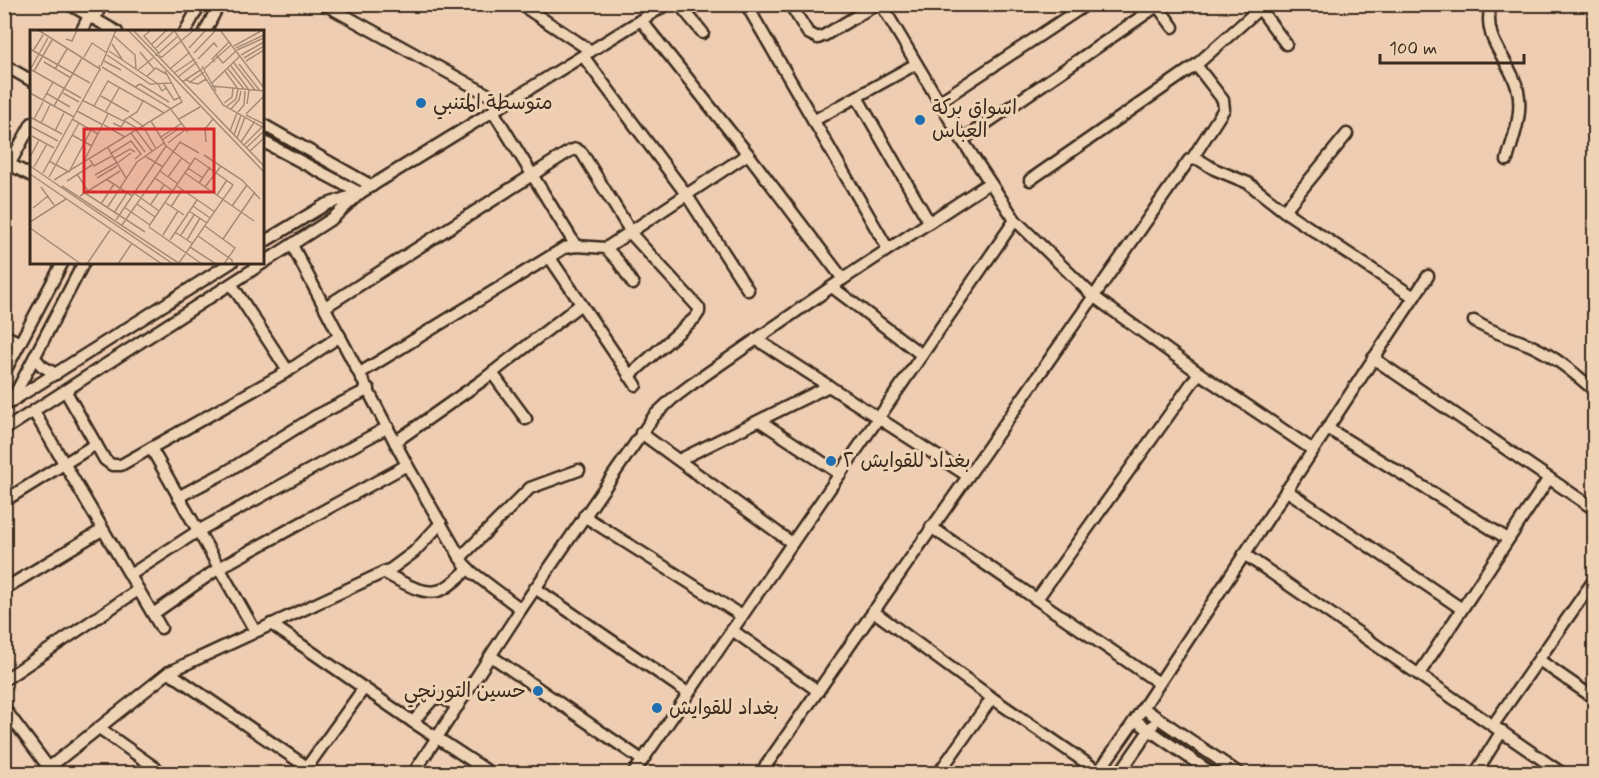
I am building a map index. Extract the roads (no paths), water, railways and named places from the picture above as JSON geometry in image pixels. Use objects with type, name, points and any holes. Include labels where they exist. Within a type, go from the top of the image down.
[{"type":"street","points":[[69,4],[114,30]]},
{"type":"street","points":[[82,30],[102,4]]},
{"type":"street","points":[[186,30],[200,4]]},
{"type":"street","points":[[206,30],[219,4]]},
{"type":"street","points":[[324,4],[505,104]]},
{"type":"street","points":[[520,4],[587,54],[686,194],[748,290]]},
{"type":"street","points":[[679,4],[703,33]]},
{"type":"street","points":[[746,4],[888,249]]},
{"type":"street","points":[[790,4],[808,33],[818,38],[879,4],[989,183],[1015,220],[1093,296],[1199,373],[1313,450]]},
{"type":"street","points":[[939,102],[1087,4]]},
{"type":"street","points":[[1491,4],[1489,18],[1491,33],[1516,83],[1519,100],[1519,118],[1506,160]]},
{"type":"street","points":[[962,140],[1157,5],[1173,27]]},
{"type":"street","points":[[264,242],[325,205],[360,193],[372,186],[587,54],[659,6]]},
{"type":"street","points":[[1030,180],[1196,65],[1258,7],[1286,44]]},
{"type":"street","points":[[641,20],[843,279]]},
{"type":"street","points":[[813,121],[916,64]]},
{"type":"street","points":[[4,65],[30,80]]},
{"type":"street","points":[[760,774],[1185,164],[1192,159],[1224,109],[1223,100],[1196,65]]},
{"type":"street","points":[[857,97],[929,222]]},
{"type":"street","points":[[493,111],[576,246]]},
{"type":"street","points":[[264,125],[372,186]]},
{"type":"street","points":[[30,126],[6,166],[30,175]]},
{"type":"street","points":[[1284,211],[1347,134]]},
{"type":"street","points":[[264,142],[360,193]]},
{"type":"street","points":[[325,307],[532,174],[570,151],[580,151],[630,232],[698,304],[699,312],[695,318],[629,376]]},
{"type":"street","points":[[360,374],[564,248],[576,246],[606,248],[747,154]]},
{"type":"street","points":[[1192,159],[1198,159],[1214,169],[1248,183],[1284,211],[1414,297]]},
{"type":"street","points":[[413,774],[521,609],[641,433],[672,399],[843,279],[989,183]]},
{"type":"street","points":[[264,264],[338,214],[360,193]]},
{"type":"street","points":[[633,774],[1015,220]]},
{"type":"street","points":[[292,245],[407,465],[460,558],[468,569],[521,609]]},
{"type":"street","points":[[606,248],[618,261],[633,284]]},
{"type":"street","points":[[550,258],[636,385]]},
{"type":"street","points":[[27,373],[7,369],[62,264]]},
{"type":"street","points":[[8,404],[27,373],[83,264]]},
{"type":"street","points":[[8,404],[229,264]]},
{"type":"street","points":[[4,430],[264,264]]},
{"type":"street","points":[[873,611],[1098,772],[1143,708],[1428,276]]},
{"type":"street","points":[[232,285],[288,371]]},
{"type":"street","points":[[832,287],[922,355]]},
{"type":"street","points":[[396,442],[492,373],[581,304]]},
{"type":"street","points":[[1474,321],[1496,334],[1532,346],[1548,355],[1594,390]]},
{"type":"street","points":[[4,335],[20,344]]},
{"type":"street","points":[[66,392],[105,460],[112,465],[121,465],[288,371],[340,336]]},
{"type":"street","points":[[756,339],[968,476]]},
{"type":"street","points":[[34,358],[56,374]]},
{"type":"street","points":[[1373,358],[1594,509]]},
{"type":"street","points":[[492,373],[526,419]]},
{"type":"street","points":[[1037,599],[1199,373]]},
{"type":"street","points":[[679,460],[828,386]]},
{"type":"street","points":[[178,497],[226,472],[314,417],[369,390]]},
{"type":"street","points":[[34,412],[161,628]]},
{"type":"street","points":[[760,421],[840,474]]},
{"type":"street","points":[[130,576],[198,531],[388,427]]},
{"type":"street","points":[[1327,428],[1508,539]]},
{"type":"street","points":[[641,433],[792,543]]},
{"type":"street","points":[[4,501],[96,444]]},
{"type":"street","points":[[151,448],[255,631]]},
{"type":"street","points":[[153,614],[219,568],[407,465]]},
{"type":"street","points":[[460,558],[530,488],[579,470]]},
{"type":"street","points":[[1419,674],[1549,478]]},
{"type":"street","points":[[1286,490],[1462,609]]},
{"type":"street","points":[[584,516],[742,616]]},
{"type":"street","points":[[4,708],[45,771],[169,672],[383,572],[407,558],[441,523]]},
{"type":"street","points":[[932,527],[1159,683]]},
{"type":"street","points":[[4,589],[102,530]]},
{"type":"street","points":[[1244,554],[1563,774]]},
{"type":"street","points":[[383,572],[415,587],[433,592],[442,589],[468,569]]},
{"type":"street","points":[[1474,774],[1497,728],[1539,660],[1593,586]]},
{"type":"street","points":[[536,588],[688,693]]},
{"type":"street","points":[[4,680],[138,590]]},
{"type":"street","points":[[271,624],[492,774]]},
{"type":"street","points":[[732,630],[818,691]]},
{"type":"street","points":[[491,656],[642,760]]},
{"type":"street","points":[[1539,660],[1594,698]]},
{"type":"street","points":[[169,672],[305,770],[364,688]]},
{"type":"street","points":[[413,722],[432,699],[442,698],[458,706]]},
{"type":"street","points":[[938,774],[992,698]]},
{"type":"street","points":[[1143,708],[1240,774]]},
{"type":"street","points":[[1119,774],[1158,718]]},
{"type":"street","points":[[1135,720],[1199,770],[1214,774]]},
{"type":"street","points":[[99,728],[164,774]]},
{"type":"street","points":[[1199,770],[1210,753]]},
{"type":"place","name":"متوسطة المتنبي","points":[[421,103]]},
{"type":"place","name":"اسواق بركة العباس","points":[[920,120]]},
{"type":"place","name":"بغداد للقوايش ٢","points":[[831,461]]},
{"type":"place","name":"حسين التورنچي","points":[[538,691]]},
{"type":"place","name":"بغداد للقوايش","points":[[657,708]]}]
